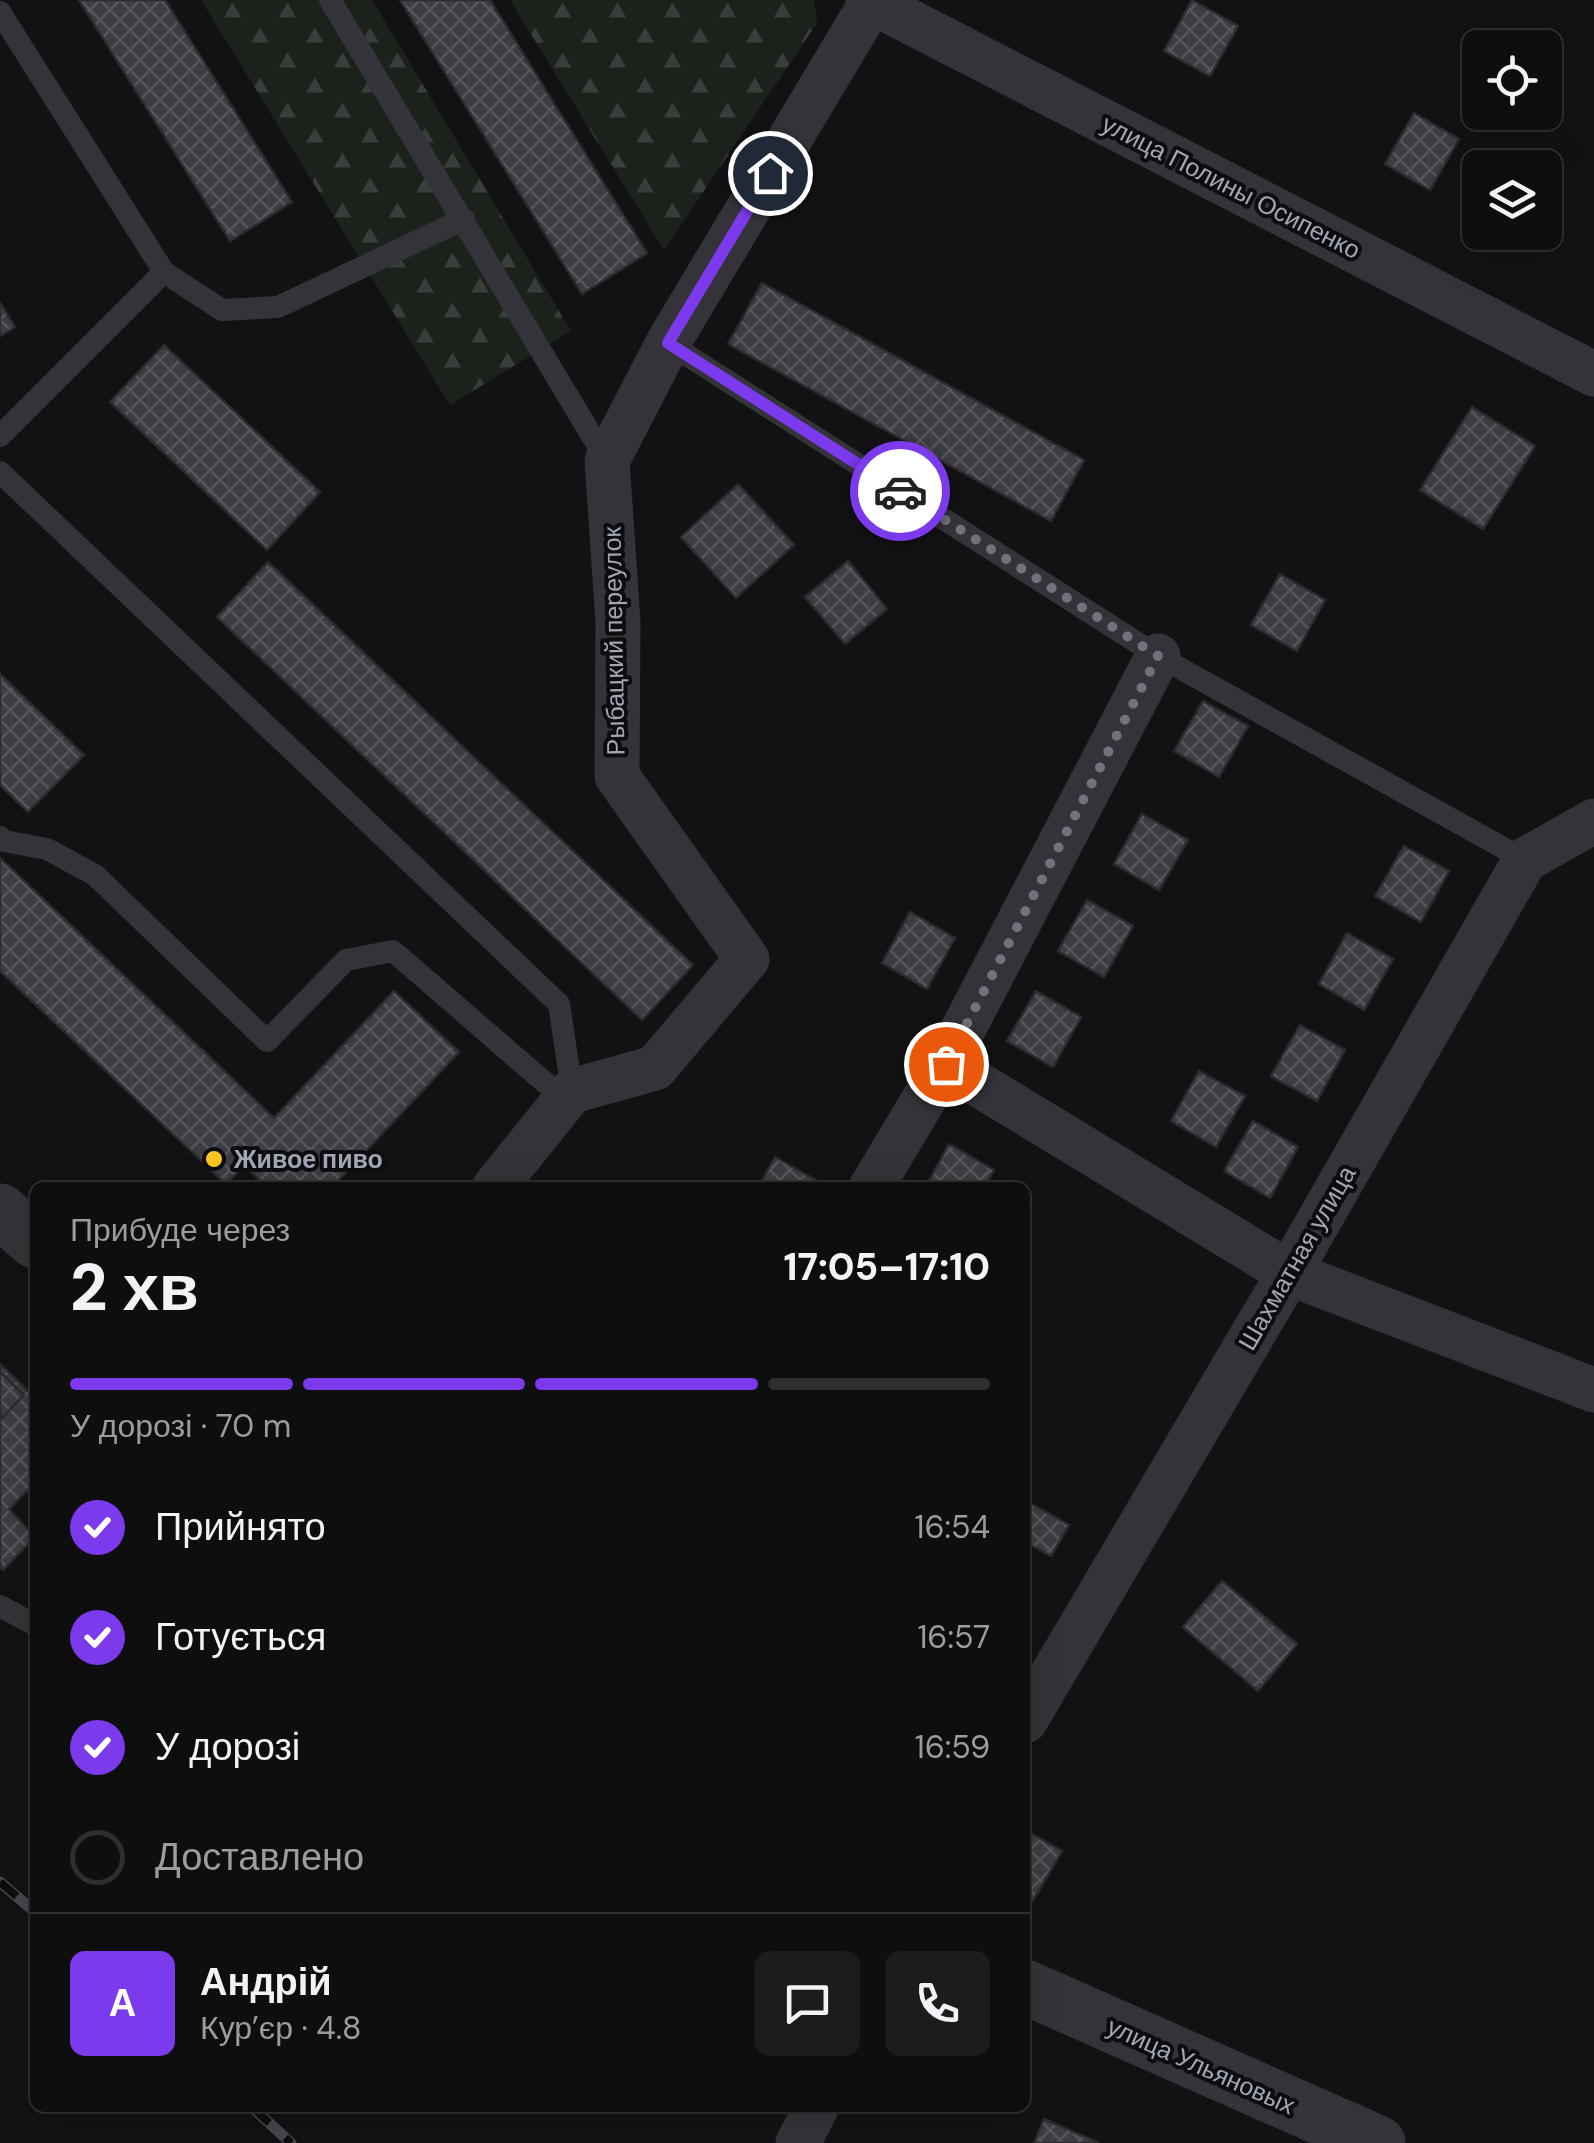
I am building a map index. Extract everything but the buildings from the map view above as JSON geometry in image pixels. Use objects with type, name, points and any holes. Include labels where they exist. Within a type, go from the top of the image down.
[{"type":"street","points":[[607,461],[668,343],[871,1]]},
{"type":"street","name":"улица Полины Осипенко","points":[[871,1],[1594,374]]},
{"type":"street","name":"Рыбацкий переулок","points":[[569,1096],[656,1068],[747,959],[617,776],[618,622],[607,461]]},
{"type":"street","points":[[875,1182],[946,1064],[1158,656]]},
{"type":"street","points":[[1525,860],[1594,822]]},
{"type":"street","name":"Шахматная улица","points":[[1030,1712],[1289,1273],[1525,860]]},
{"type":"street","points":[[946,1064],[1289,1273],[1594,1390]]},
{"type":"street","points":[[499,1182],[569,1096]]},
{"type":"street","points":[[0,1211],[30,1237]]},
{"type":"street","name":"улица Ульяновых","points":[[1030,1989],[1378,2143]]},
{"type":"street","points":[[798,2143],[814,2112]]},
{"type":"lane","points":[[330,0],[607,461]]},
{"type":"lane","points":[[0,12],[164,272],[222,310],[278,307],[464,219]]},
{"type":"lane","points":[[0,436],[164,272]]},
{"type":"lane","points":[[668,343],[1158,656],[1525,860]]},
{"type":"lane","points":[[0,472],[558,1004],[569,1096]]},
{"type":"lane","points":[[0,837],[46,849],[95,875],[266,1040],[346,960],[393,951],[569,1096]]},
{"type":"lane","points":[[0,1606],[30,1621]]},
{"type":"green space","points":[[201,0],[372,0],[571,331],[450,405]]},
{"type":"green space","points":[[510,0],[814,0],[817,23],[664,250]]},
{"type":"railway","points":[[0,1882],[30,1908]]},
{"type":"railway","points":[[257,2112],[291,2143]]},
{"type":"way so far","points":[[900,491],[1158,656],[946,1064]]},
{"type":"place","name":"Живое пиво","points":[[214,1159]]},
{"type":"route","points":[[770,173],[668,343],[900,491]]}]
